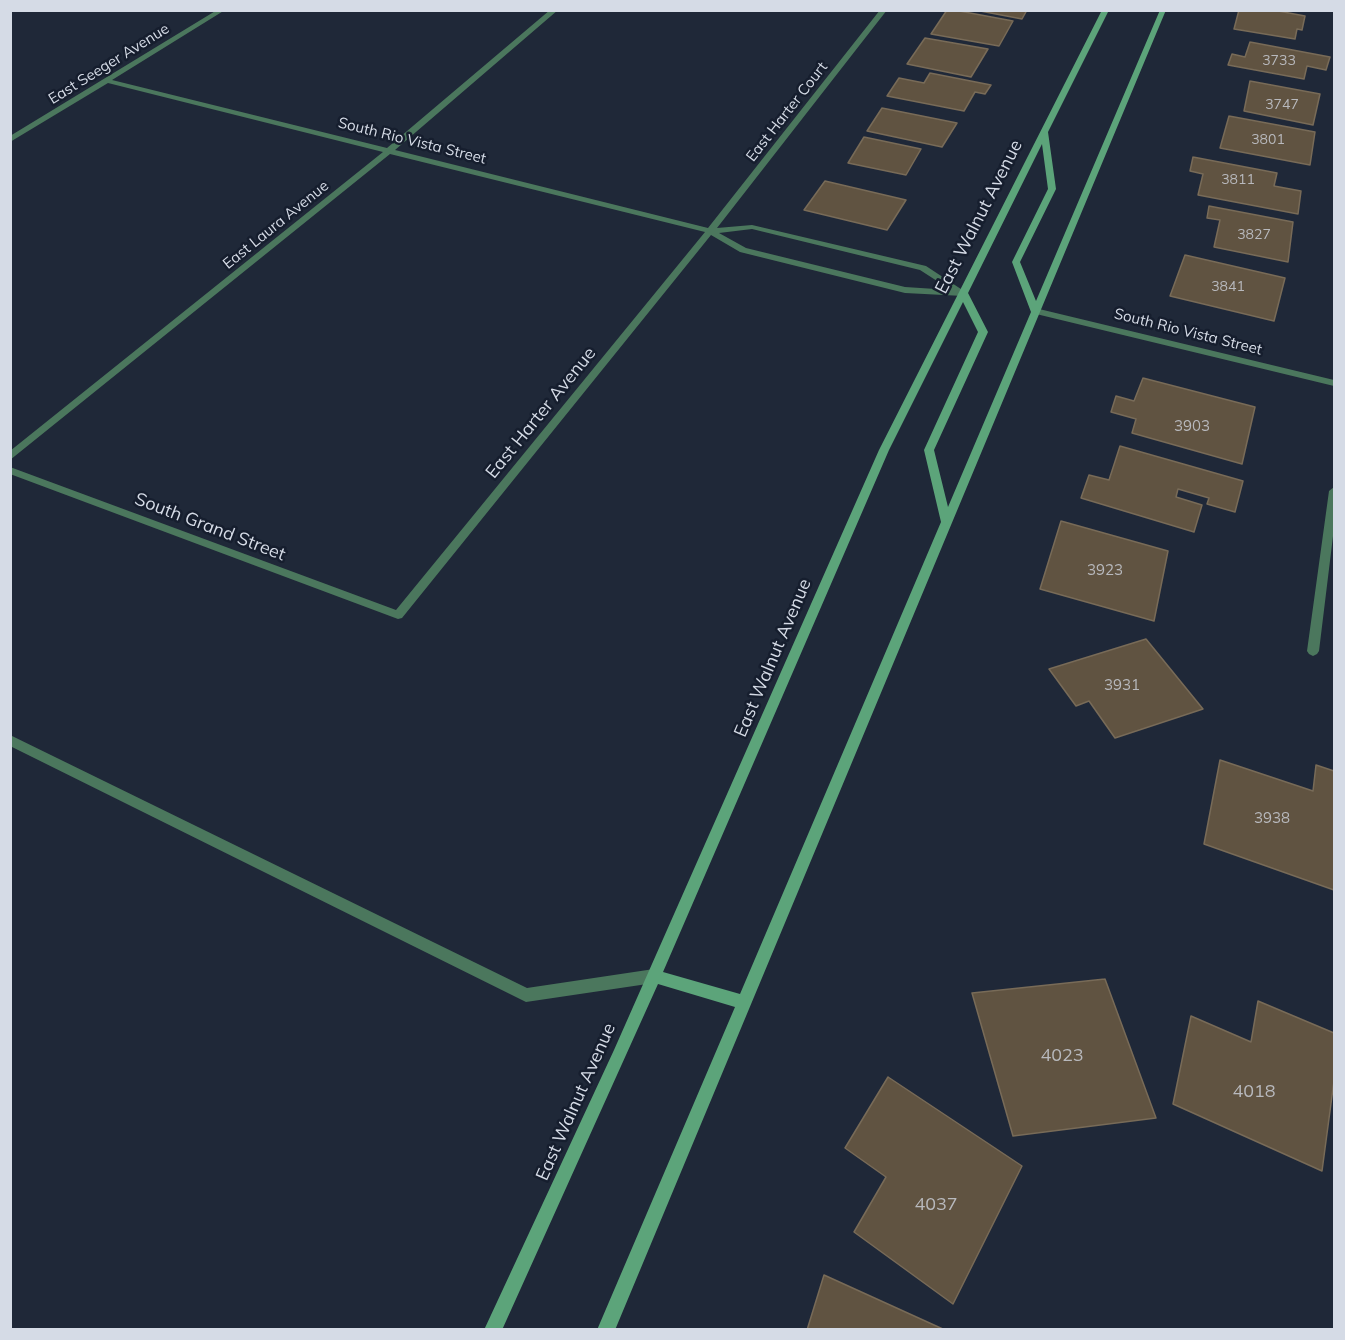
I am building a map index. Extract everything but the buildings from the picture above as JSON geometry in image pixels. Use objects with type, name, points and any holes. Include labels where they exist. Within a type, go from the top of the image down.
[{"type":"main road","name":"East Walnut Avenue","points":[[493,1329],[654,976],[884,450],[1106,10]]},
{"type":"main road","points":[[606,1329],[1163,10]]},
{"type":"main road","points":[[1035,311],[1016,262],[1052,189],[1044,131]]},
{"type":"main road","points":[[946,521],[929,450],[982,332],[963,293]]},
{"type":"main road","points":[[654,976],[744,1002]]},
{"type":"street","name":"East Seeger Avenue","points":[[10,140],[222,10]]},
{"type":"street","name":"East Laura Avenue","points":[[10,457],[389,151],[555,10]]},
{"type":"street","name":"East Harter Court","points":[[710,231],[884,10]]},
{"type":"street","name":"South Rio Vista Street","points":[[107,81],[710,231],[743,250],[905,290],[963,293]]},
{"type":"street","name":"South Rio Vista Street","points":[[710,231],[752,227],[911,265],[922,268],[963,293]]},
{"type":"street","name":"East Harter Avenue","points":[[398,615],[710,231]]},
{"type":"street","name":"South Rio Vista Street","points":[[1035,311],[1335,383]]},
{"type":"street","name":"South Grand Street","points":[[10,470],[398,615]]},
{"type":"street","points":[[1313,651],[1335,491]]},
{"type":"street","points":[[10,740],[526,995],[654,976]]}]
